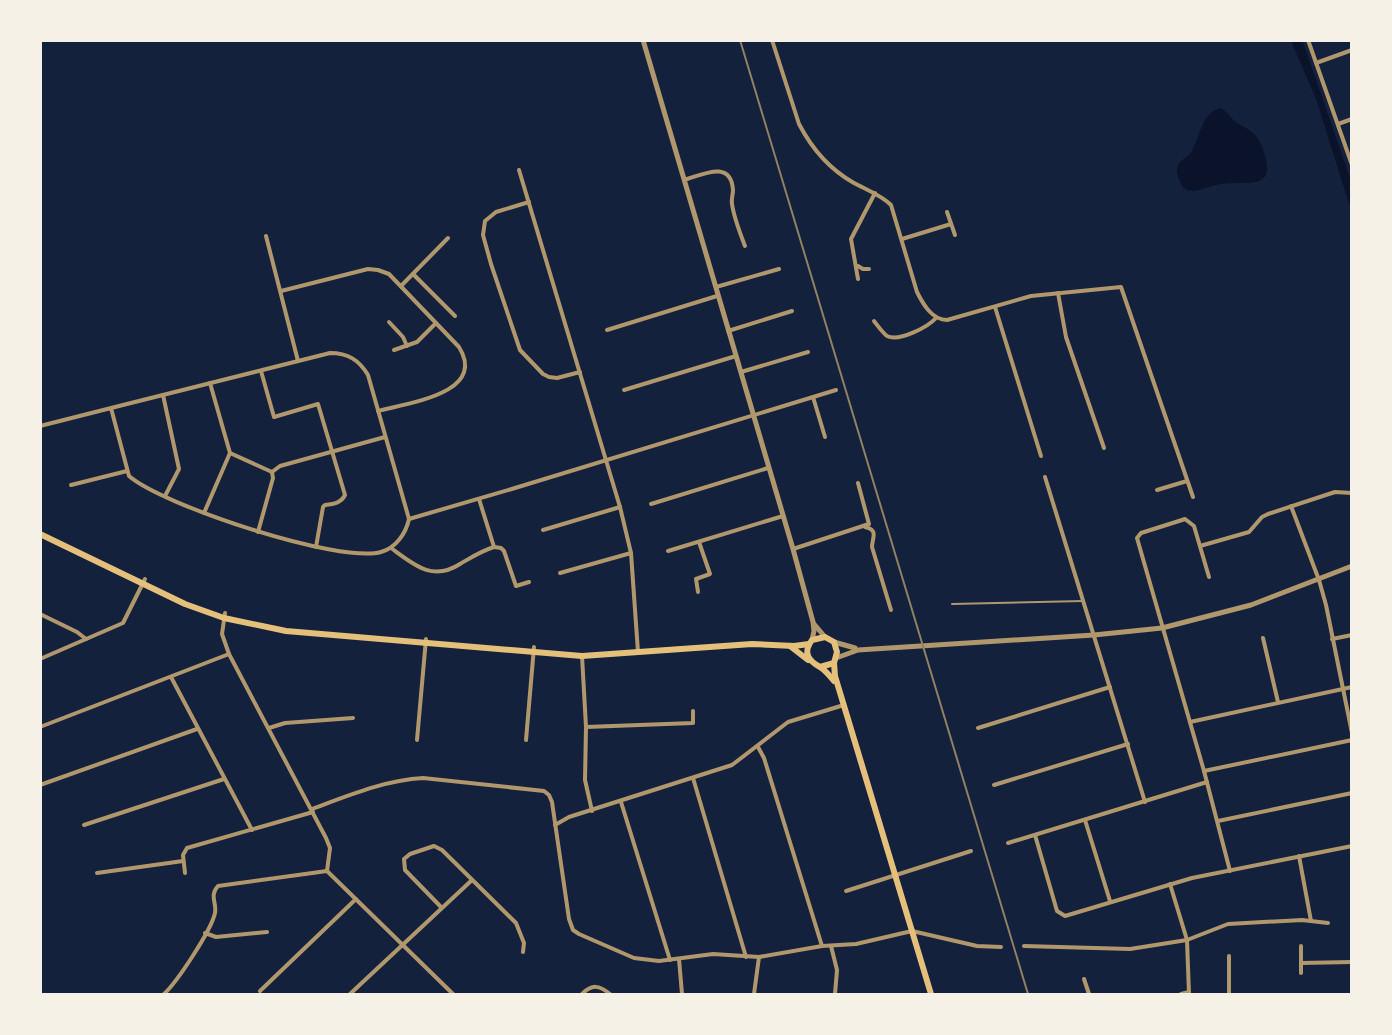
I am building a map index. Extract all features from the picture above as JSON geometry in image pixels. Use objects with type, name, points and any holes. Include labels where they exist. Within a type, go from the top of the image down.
[{"type":"main road","points":[[40,534],[144,582],[185,604],[286,631],[534,650],[582,656],[752,644],[790,646],[825,637],[834,642],[837,647],[835,676],[931,994]]},
{"type":"main road","points":[[810,642],[807,650],[810,661]]},
{"type":"main road","points":[[790,646],[820,667],[840,689]]},
{"type":"main road","points":[[820,667],[835,660]]},
{"type":"street","points":[[643,40],[793,549],[813,622],[814,632],[810,642]]},
{"type":"street","points":[[772,40],[805,137],[833,169],[891,205],[917,292],[936,318],[947,320],[1031,296],[1121,287],[1193,498]]},
{"type":"street","points":[[1308,40],[1352,165]]},
{"type":"street","points":[[1316,63],[1352,50]]},
{"type":"street","points":[[1338,124],[1352,119]]},
{"type":"street","points":[[519,170],[620,507],[631,553],[639,652]]},
{"type":"street","points":[[683,180],[715,171],[725,172],[729,176],[733,189],[732,205],[745,246]]},
{"type":"street","points":[[858,279],[851,239],[875,193]]},
{"type":"street","points":[[529,202],[496,212],[485,221],[483,236],[491,264],[520,350],[543,374],[549,377],[557,378],[580,372]]},
{"type":"street","points":[[947,212],[955,235]]},
{"type":"street","points":[[902,239],[951,224]]},
{"type":"street","points":[[266,236],[298,361]]},
{"type":"street","points":[[400,286],[448,238]]},
{"type":"street","points":[[857,266],[863,269],[868,268]]},
{"type":"street","points":[[281,291],[368,269],[386,272],[461,351],[465,365],[461,380],[453,388],[441,394],[378,411]]},
{"type":"street","points":[[715,288],[779,269]]},
{"type":"street","points":[[413,274],[454,316]]},
{"type":"street","points":[[1058,293],[1066,337],[1104,448]]},
{"type":"street","points":[[607,330],[717,296]]},
{"type":"street","points":[[995,307],[1041,456]]},
{"type":"street","points":[[728,331],[792,311]]},
{"type":"street","points":[[874,321],[886,335],[893,337],[924,328],[936,318]]},
{"type":"street","points":[[389,322],[403,337],[407,346]]},
{"type":"street","points":[[394,350],[417,342],[436,323]]},
{"type":"street","points":[[741,372],[808,352]]},
{"type":"street","points":[[40,426],[111,408],[163,395],[210,383],[261,371],[330,353],[351,357],[358,361],[368,375],[409,519],[404,533],[391,548],[371,554],[316,547],[258,532],[204,513],[133,480],[127,471],[111,408]]},
{"type":"street","points":[[624,390],[736,356]]},
{"type":"street","points":[[261,371],[274,417],[318,404],[345,495],[339,502],[323,507],[316,547]]},
{"type":"street","points":[[204,513],[230,453],[210,383]]},
{"type":"street","points":[[409,519],[836,390]]},
{"type":"street","points":[[163,395],[179,469],[165,496]]},
{"type":"street","points":[[813,397],[825,437]]},
{"type":"street","points":[[272,472],[280,466],[385,437]]},
{"type":"street","points":[[230,453],[272,472]]},
{"type":"street","points":[[651,504],[768,468]]},
{"type":"street","points":[[71,485],[127,471]]},
{"type":"street","points":[[258,532],[273,478],[272,472]]},
{"type":"street","points":[[1046,477],[1145,802]]},
{"type":"street","points":[[1158,490],[1186,480]]},
{"type":"street","points":[[793,549],[869,524],[858,483]]},
{"type":"street","points":[[1200,546],[1249,532],[1262,517],[1291,506],[1335,492],[1352,493]]},
{"type":"street","points":[[479,499],[494,547]]},
{"type":"street","points":[[1291,506],[1318,580],[1352,733]]},
{"type":"street","points":[[543,530],[620,507]]},
{"type":"street","points":[[668,552],[783,516]]},
{"type":"street","points":[[1209,577],[1194,526],[1185,519],[1141,533],[1137,538],[1218,820],[1230,871]]},
{"type":"street","points":[[865,527],[874,532],[875,539],[872,547],[891,610]]},
{"type":"street","points":[[698,592],[696,579],[710,574],[699,542]]},
{"type":"street","points":[[391,548],[418,568],[437,572],[454,568],[481,551],[494,547],[501,548],[516,586],[529,582]]},
{"type":"street","points":[[560,573],[631,553]]},
{"type":"street","points":[[835,660],[850,651],[865,649],[1094,635],[1162,628],[1251,605],[1352,566]]},
{"type":"street","points":[[40,658],[123,623],[144,582]]},
{"type":"street","points":[[40,614],[77,632],[86,639]]},
{"type":"street","points":[[225,615],[222,634],[229,654],[330,848],[327,871]]},
{"type":"street","points":[[813,622],[825,637]]},
{"type":"street","points":[[1332,639],[1352,634]]},
{"type":"street","points":[[1263,638],[1278,702]]},
{"type":"street","points":[[417,740],[426,641]]},
{"type":"street","points":[[834,642],[865,649]]},
{"type":"street","points":[[526,740],[534,650]]},
{"type":"street","points":[[40,727],[229,654]]},
{"type":"street","points":[[582,656],[586,727],[585,780],[592,811]]},
{"type":"street","points":[[171,677],[252,830]]},
{"type":"street","points":[[978,728],[1110,687]]},
{"type":"street","points":[[1190,722],[1352,687]]},
{"type":"street","points":[[555,825],[569,817],[732,765],[788,722],[844,705]]},
{"type":"street","points":[[586,727],[693,723],[693,711]]},
{"type":"street","points":[[269,728],[285,723],[353,718]]},
{"type":"street","points":[[40,784],[197,729]]},
{"type":"street","points":[[1204,771],[1352,740]]},
{"type":"street","points":[[994,785],[1128,744]]},
{"type":"street","points":[[758,747],[764,758],[822,946]]},
{"type":"street","points":[[84,825],[224,778]]},
{"type":"street","points":[[185,873],[183,861],[187,848],[312,811],[396,781],[423,778],[542,791],[550,796],[569,919],[573,930],[634,958],[670,960],[713,954],[759,957],[822,946],[856,944],[912,932],[977,946],[1001,947]]},
{"type":"street","points":[[693,778],[746,957]]},
{"type":"street","points":[[1008,843],[1207,782]]},
{"type":"street","points":[[1218,820],[1352,793]]},
{"type":"street","points":[[621,802],[670,960]]},
{"type":"street","points":[[1085,820],[1110,901]]},
{"type":"street","points":[[1035,835],[1057,911],[1059,914],[1068,916],[1170,884],[1352,846]]},
{"type":"street","points":[[441,907],[405,870],[403,863],[406,856],[429,847],[438,847],[516,923],[524,943],[524,952]]},
{"type":"street","points":[[846,891],[971,851]]},
{"type":"street","points":[[1299,856],[1311,921]]},
{"type":"street","points":[[97,873],[183,861]]},
{"type":"street","points":[[164,994],[178,979],[214,915],[214,891],[218,886],[327,871]]},
{"type":"street","points":[[327,871],[453,994]]},
{"type":"street","points":[[350,994],[472,880]]},
{"type":"street","points":[[1170,884],[1187,940],[1189,993],[1181,994]]},
{"type":"street","points":[[260,991],[356,899]]},
{"type":"street","points":[[1024,946],[1114,950],[1187,940],[1228,924],[1328,922]]},
{"type":"street","points":[[205,933],[216,937],[267,932]]},
{"type":"street","points":[[831,946],[837,970],[835,994]]},
{"type":"street","points":[[1300,946],[1301,973]]},
{"type":"street","points":[[1229,956],[1229,994]]},
{"type":"street","points":[[754,994],[759,957]]},
{"type":"street","points":[[679,959],[682,994]]},
{"type":"street","points":[[1301,963],[1352,962]]},
{"type":"street","points":[[1084,979],[1089,994]]},
{"type":"street","points":[[582,994],[593,986],[600,987],[610,994]]},
{"type":"lane","points":[[952,604],[1083,602]]},
{"type":"water","points":[[1291,41],[1302,41],[1304,45],[1350,178],[1351,210],[1316,99]]},
{"type":"water","points":[[1220,108],[1256,136],[1266,157],[1266,175],[1260,181],[1255,182],[1226,183],[1186,190],[1178,177],[1178,165],[1192,151],[1208,115]]},
{"type":"railway","points":[[740,40],[1028,994]]}]
